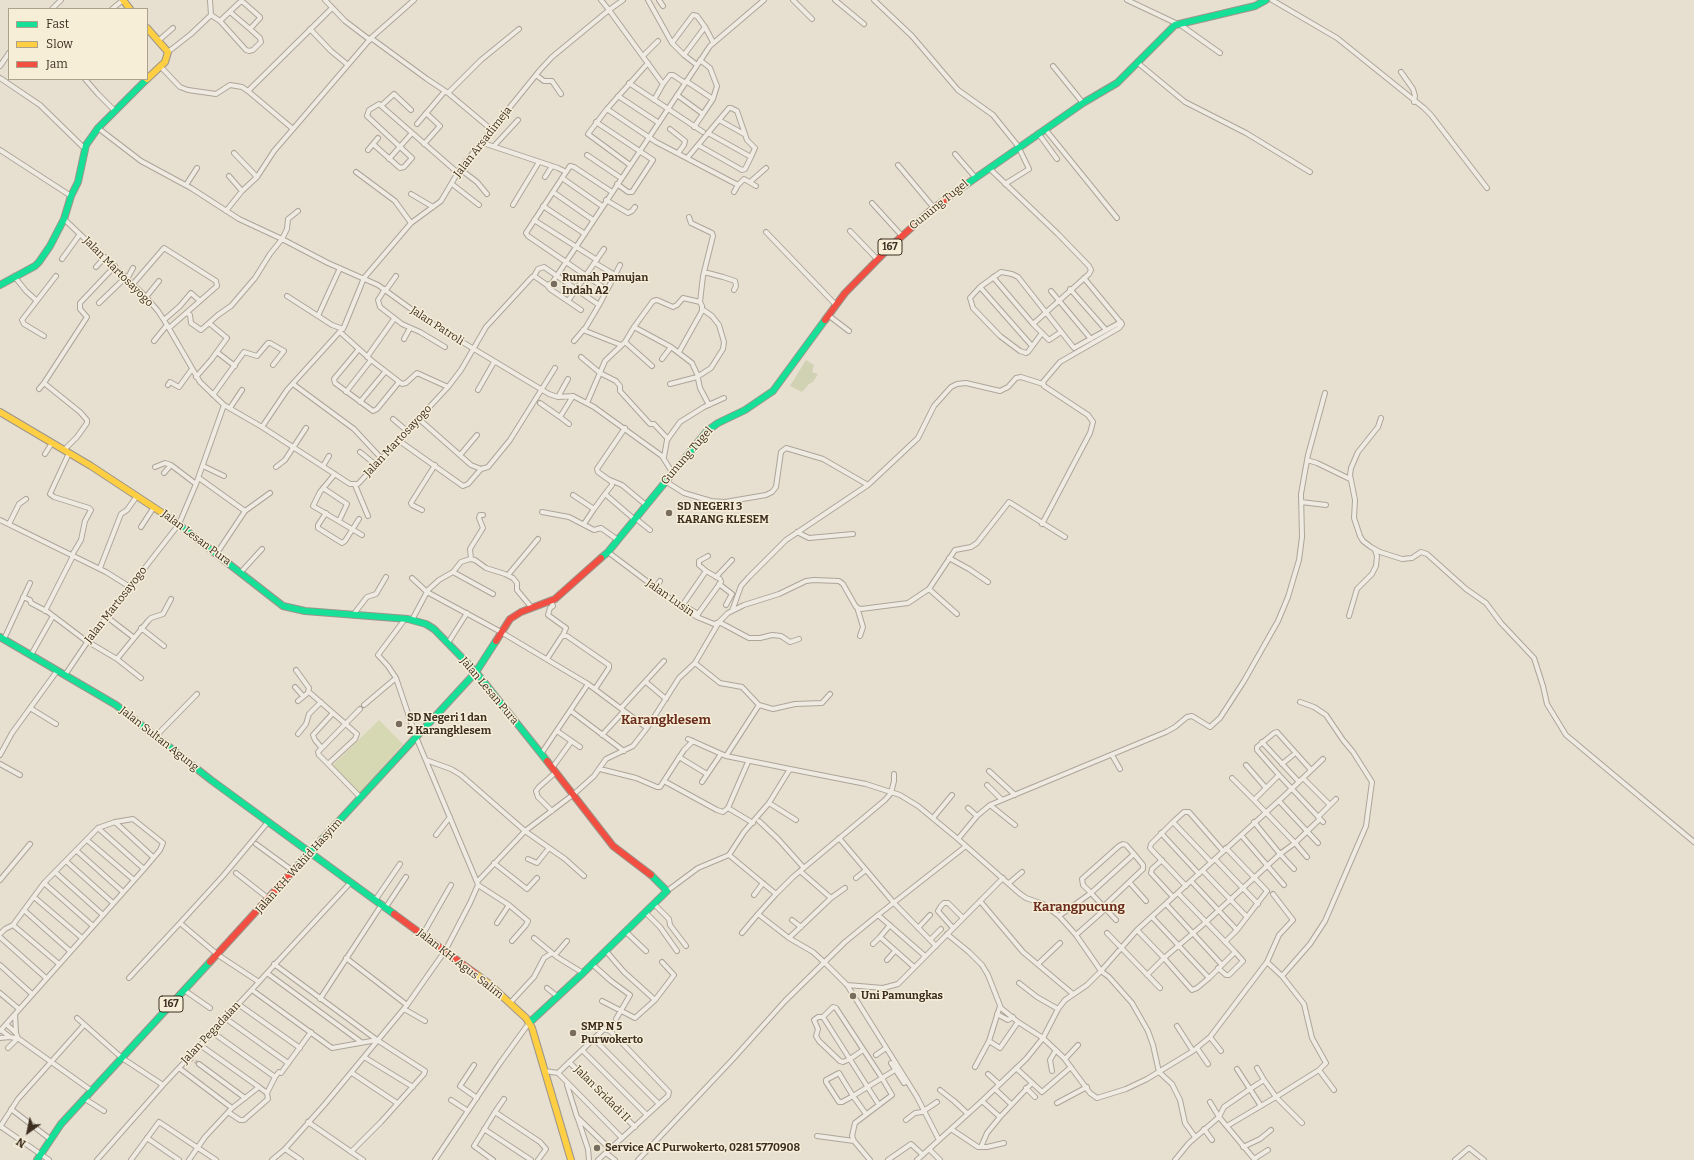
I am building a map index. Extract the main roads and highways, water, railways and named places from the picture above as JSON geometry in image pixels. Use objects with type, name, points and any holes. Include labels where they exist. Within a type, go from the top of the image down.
[{"type":"main road","points":[[123,0],[129,8]]},
{"type":"main road","name":"Gunung Tugel","points":[[569,587],[608,552],[672,472],[710,428],[745,410],[773,391],[828,314],[855,281],[877,259],[934,208],[1018,146],[1083,103],[1117,83],[1171,28],[1178,24],[1255,6],[1266,0]]},
{"type":"main road","points":[[148,29],[168,52],[167,59],[148,78]]},
{"type":"main road","points":[[0,285],[39,262],[50,246],[64,219],[71,196],[78,182],[84,148],[98,128],[146,80]]},
{"type":"main road","name":"Jalan Lesan Pura","points":[[0,412],[66,451],[180,524],[241,572],[277,603],[286,608],[305,611],[405,619],[429,626],[476,672],[574,794],[613,846],[641,866],[667,891],[646,913],[529,1023]]},
{"type":"main road","name":"Jalan KH. Wahid Hasyim","points":[[39,1157],[61,1124],[476,672],[501,632],[514,616],[551,601],[569,587]]},
{"type":"main road","name":"Jalan Sultan Agung","points":[[2,638],[116,705],[202,774],[310,853]]},
{"type":"main road","name":"Jalan KH. Agus Salim","points":[[310,853],[423,934],[488,983],[529,1023],[546,1071],[568,1144],[571,1160]]},
{"type":"tunnel","points":[[190,1058],[199,1064]]},
{"type":"place","name":"Rumah Pamujan Indah A2","points":[[554,284]]},
{"type":"place","name":"SD NEGERI 3 KARANG KLESEM","points":[[669,513]]},
{"type":"place","name":"SD Negeri 1 dan 2 Karangklesem","points":[[399,724]]},
{"type":"place","name":"Uni Pamungkas","points":[[853,996]]},
{"type":"place","name":"SMP N 5 Purwokerto","points":[[573,1033]]},
{"type":"place","name":"Service AC Purwokerto, 0281 5770908","points":[[597,1148]]},
{"type":"district","name":"Karangklesem","points":[[666,720]]},
{"type":"district","name":"Karangpucung","points":[[1079,907]]}]
